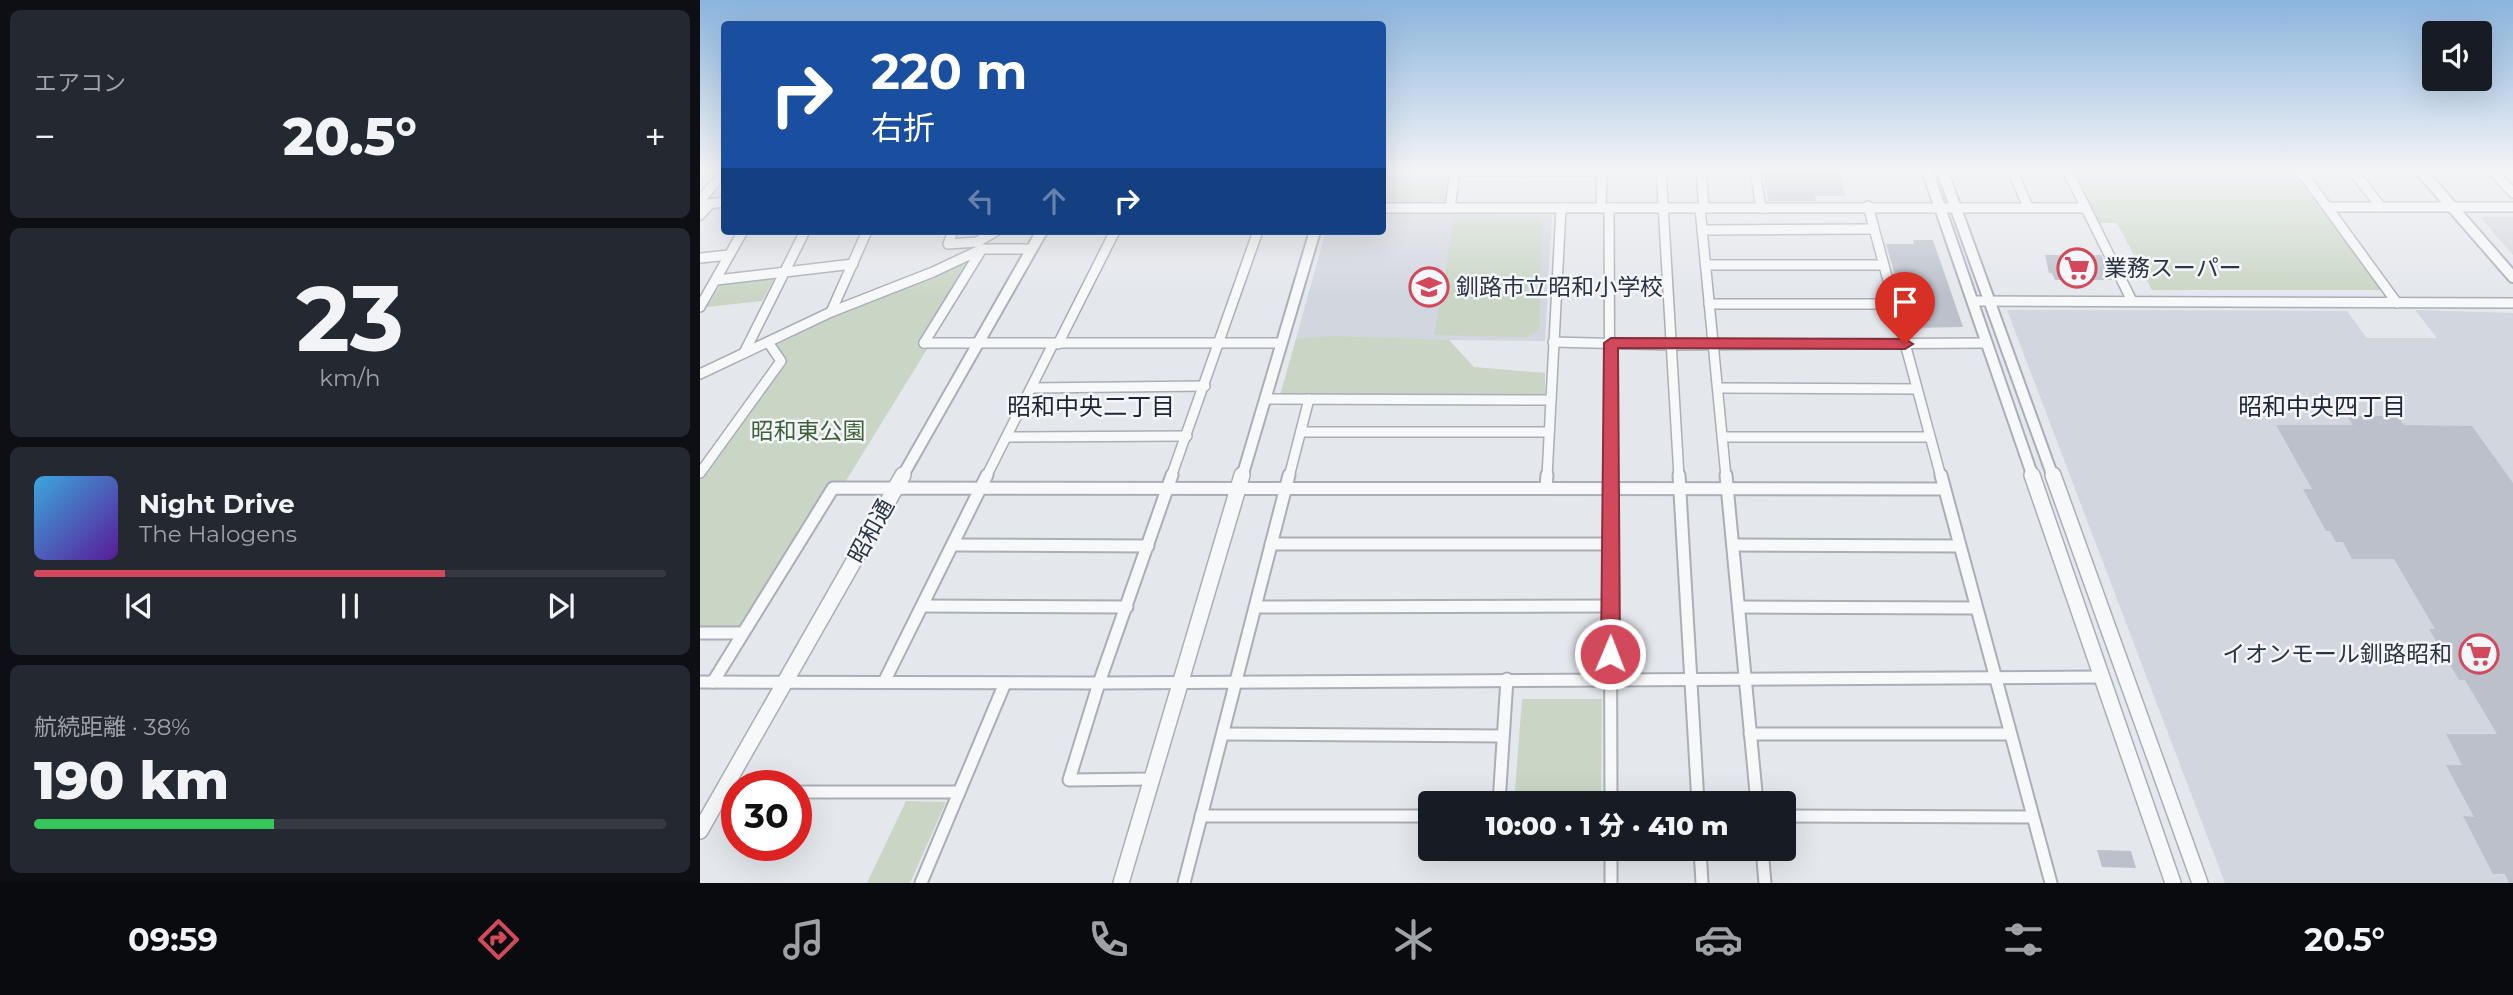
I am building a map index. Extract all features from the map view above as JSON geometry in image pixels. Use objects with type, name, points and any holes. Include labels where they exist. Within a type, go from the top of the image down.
[{"type":"street","points":[[1546,487],[1561,211]]},
{"type":"street","points":[[1605,211],[1611,343],[1611,791]]},
{"type":"street","points":[[1663,211],[1697,791]]},
{"type":"street","points":[[1702,211],[1756,791]]},
{"type":"street","points":[[1869,211],[2050,883]]},
{"type":"street","points":[[1941,211],[2173,883]]},
{"type":"street","points":[[1957,211],[2200,883]]},
{"type":"street","points":[[2087,211],[2132,301]]},
{"type":"street","points":[[2331,211],[2397,303]]},
{"type":"street","points":[[2455,211],[2513,277]]},
{"type":"street","points":[[1702,230],[1874,229]]},
{"type":"street","points":[[700,307],[741,235]]},
{"type":"street","points":[[744,353],[803,235]]},
{"type":"street","points":[[831,312],[865,235]]},
{"type":"street","points":[[951,235],[948,244],[977,242],[989,235]]},
{"type":"street","name":"昭和通","points":[[741,770],[786,682],[1039,235]]},
{"type":"street","points":[[884,682],[1032,388],[1113,235]]},
{"type":"street","points":[[1152,779],[1069,780],[1099,684],[1257,235]]},
{"type":"street","points":[[1121,883],[1314,235]]},
{"type":"street","points":[[982,249],[924,343],[1282,343]]},
{"type":"street","points":[[700,374],[831,312],[933,272],[982,249],[1031,249]]},
{"type":"street","points":[[700,258],[729,255]]},
{"type":"street","points":[[716,280],[853,264]]},
{"type":"street","points":[[1706,265],[1883,265]]},
{"type":"street","points":[[1972,301],[2513,303]]},
{"type":"street","points":[[1709,304],[1894,304]]},
{"type":"street","points":[[700,473],[781,361],[768,342]]},
{"type":"street","points":[[1553,342],[1672,345],[1987,343]]},
{"type":"street","points":[[1032,388],[1205,386]]},
{"type":"street","points":[[1718,388],[1917,389]]},
{"type":"street","points":[[1266,399],[1551,400]]},
{"type":"street","points":[[1184,883],[1310,399]]},
{"type":"street","points":[[1301,432],[1549,432]]},
{"type":"street","points":[[1008,437],[1187,436]]},
{"type":"street","points":[[1723,437],[1930,437]]},
{"type":"street","points":[[706,682],[743,633],[834,488],[1944,489]]},
{"type":"street","points":[[1271,544],[1611,544]]},
{"type":"street","points":[[954,545],[1149,545]]},
{"type":"street","points":[[1733,545],[1959,546]]},
{"type":"street","points":[[923,606],[1127,607]]},
{"type":"street","points":[[1256,607],[1611,606]]},
{"type":"street","points":[[1740,607],[1976,608]]},
{"type":"street","points":[[700,633],[743,633]]},
{"type":"street","points":[[706,682],[1099,684],[1610,678],[1997,680],[2101,677]]},
{"type":"street","points":[[1500,791],[1507,679]]},
{"type":"street","points":[[921,883],[1005,683]]},
{"type":"street","points":[[1223,734],[1502,736]]},
{"type":"street","points":[[1750,734],[2010,734]]},
{"type":"street","points":[[812,792],[959,792]]},
{"type":"street","name":"昭和通","points":[[700,831],[721,804]]},
{"type":"street","points":[[1201,816],[1418,816]]},
{"type":"street","points":[[1796,816],[2032,817]]},
{"type":"street","points":[[1611,861],[1611,883]]},
{"type":"street","points":[[1701,861],[1702,883]]},
{"type":"street","points":[[1763,861],[1765,883]]},
{"type":"shaded area","name":"釧路市立昭和小学校","points":[[1386,214],[1552,215],[1545,341],[1296,339],[1325,235],[1386,235]]},
{"type":"shaded area","points":[[2480,217],[2513,217],[2513,255]]},
{"type":"shaded area","points":[[2007,310],[2347,311],[2367,338],[2437,338],[2415,310],[2513,313],[2513,883],[2225,883]]},
{"type":"green space","points":[[2094,211],[2322,211],[2382,290],[2152,290],[2117,223],[2100,223]]},
{"type":"green space","points":[[1542,219],[1539,330],[1528,337],[1434,335],[1454,220]]},
{"type":"green space","name":"昭和東公園","points":[[965,259],[971,260],[920,344],[929,346],[844,484],[832,484],[741,629],[700,629],[700,479],[787,360],[775,342]]},
{"type":"green space","points":[[775,277],[762,301],[707,307],[722,282]]},
{"type":"green space","points":[[1331,336],[1449,340],[1474,367],[1545,373],[1545,397],[1280,395],[1296,339]]},
{"type":"green space","points":[[1522,699],[1602,699],[1601,791],[1515,791]]},
{"type":"green space","points":[[906,801],[946,802],[910,883],[867,883]]},
{"type":"building","points":[[1913,240],[1933,240],[1963,327],[1910,328],[1886,244],[1914,244]]},
{"type":"building","name":"業務スーパー","points":[[2045,255],[2101,255],[2112,280],[2055,280],[2052,273],[2049,273]]},
{"type":"building","name":"イオンモール釧路昭和","points":[[2347,416],[2398,416],[2404,425],[2472,426],[2513,483],[2513,883],[2509,883],[2505,874],[2493,874],[2463,816],[2474,817],[2446,765],[2462,765],[2446,734],[2497,734],[2465,680],[2459,680],[2429,629],[2435,629],[2394,559],[2352,559],[2343,542],[2336,542],[2330,531],[2326,531],[2303,489],[2312,489],[2276,425],[2353,425]]},
{"type":"building","points":[[2097,850],[2131,851],[2136,868],[2102,867]]},
{"type":"place","name":"業務スーパー","points":[[2077,268]]},
{"type":"place","name":"釧路市立昭和小学校","points":[[1429,287]]},
{"type":"place","name":"イオンモール釧路昭和","points":[[2479,654]]},
{"type":"district","name":"昭和中央二丁目","points":[[1091,406]]},
{"type":"district","name":"昭和中央四丁目","points":[[2322,406]]},
{"type":"route","points":[[1610,654],[1611,343],[1905,344]]}]
